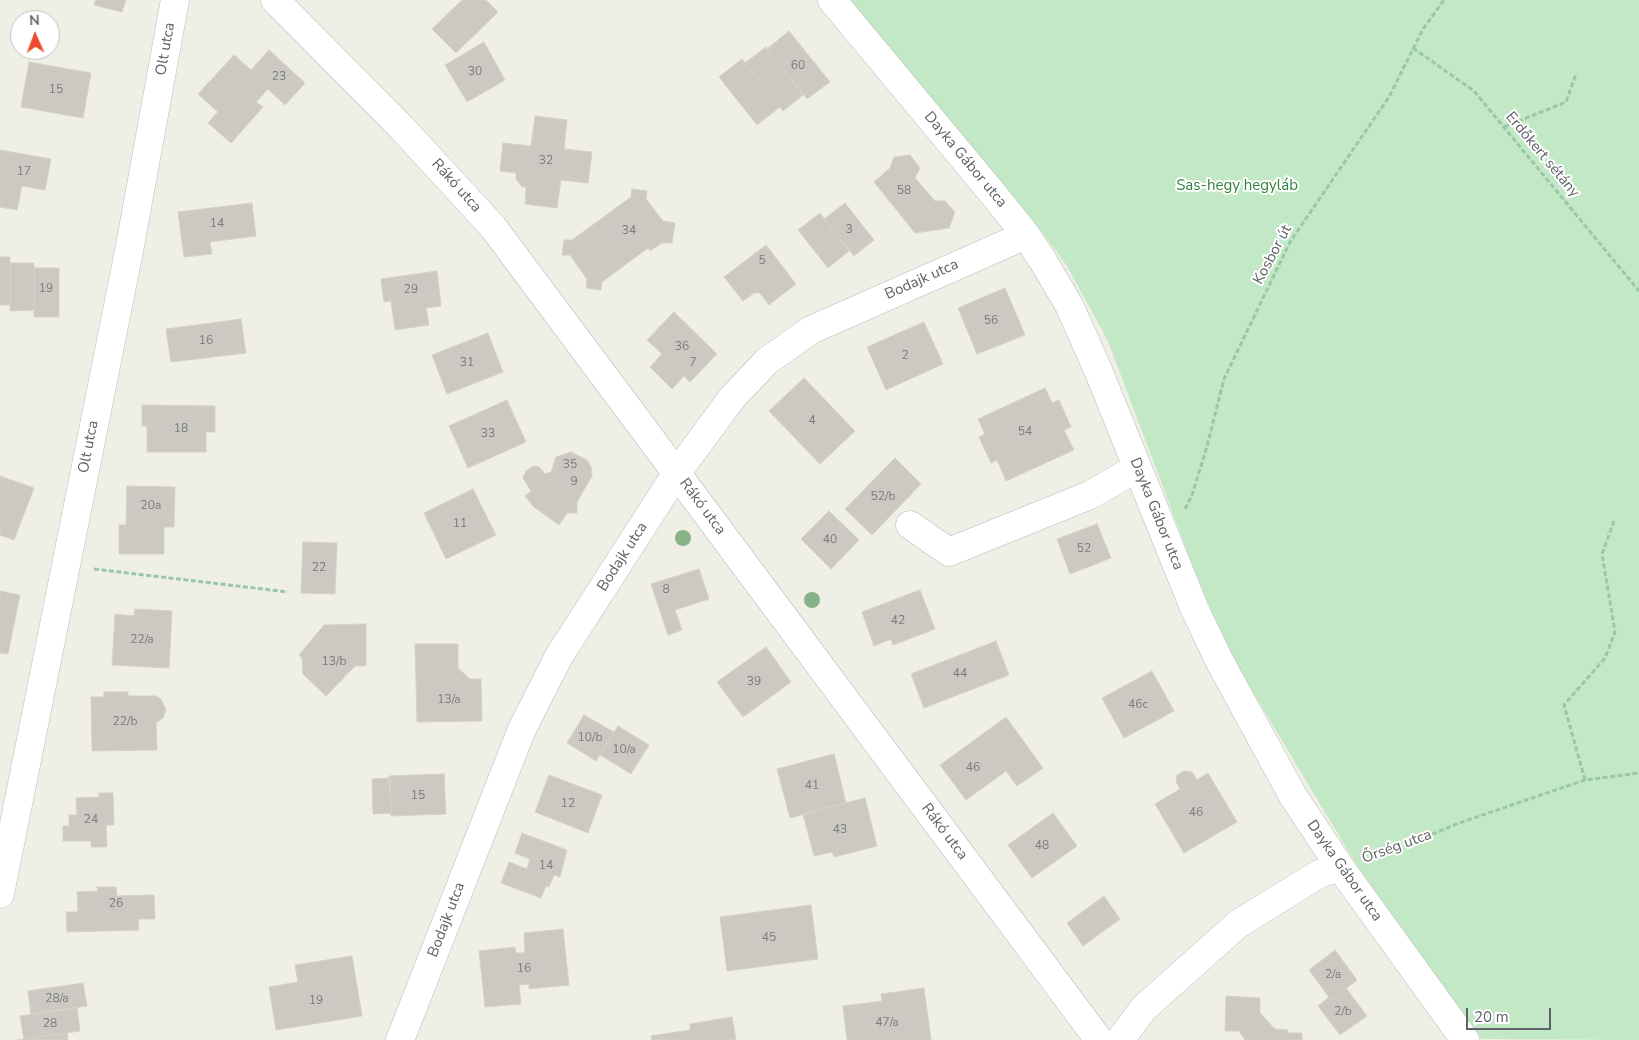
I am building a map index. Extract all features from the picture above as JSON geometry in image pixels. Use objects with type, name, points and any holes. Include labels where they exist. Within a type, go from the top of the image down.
[{"type":"street","name":"Olt utca","points":[[0,894],[129,251],[175,0]]},
{"type":"street","name":"Rákó utca","points":[[275,0],[402,128],[493,227],[1099,1040]]},
{"type":"street","name":"Dayka Gábor utca","points":[[832,0],[1026,235],[1069,305],[1195,610],[1220,662],[1293,796],[1340,868],[1465,1040]]},
{"type":"street","name":"Bodajk utca","points":[[400,1040],[522,729],[559,656],[676,474],[732,398],[766,361],[811,330],[1026,235]]},
{"type":"street","points":[[910,525],[949,552],[1090,495],[1137,468]]},
{"type":"street","points":[[1120,1040],[1144,1008],[1238,924],[1319,874],[1340,868]]},
{"type":"path","name":"Kosbor út","points":[[1168,543],[1192,495],[1224,379],[1290,242],[1388,98],[1423,29],[1444,0]]},
{"type":"path","name":"Erdőkert sétány","points":[[1414,48],[1474,91],[1639,291]]},
{"type":"path","points":[[1504,127],[1566,102],[1576,74]]},
{"type":"path","points":[[1585,780],[1564,705],[1604,658],[1615,632],[1602,554],[1614,521]]},
{"type":"path","points":[[66,566],[288,592]]},
{"type":"path","name":"Őrség utca","points":[[1340,868],[1411,843],[1459,823],[1585,780],[1639,773]]},
{"type":"green space","name":"Sas-hegy hegyláb","points":[[850,0],[1639,0],[1639,1040],[1481,1039],[1365,879],[1226,647],[1189,556],[1108,341],[1067,266],[1039,228]]},
{"type":"building","points":[[96,0],[126,0],[122,12],[94,5]]},
{"type":"building","points":[[462,0],[486,0],[498,12],[456,53],[432,29]]},
{"type":"building","points":[[789,31],[830,82],[807,99],[767,49]]},
{"type":"building","points":[[484,42],[505,80],[467,102],[445,65]]},
{"type":"building","points":[[766,47],[803,95],[783,111],[745,63]]},
{"type":"building","points":[[269,50],[305,83],[285,105],[268,89],[256,102],[263,107],[231,143],[208,123],[218,112],[198,94],[234,55],[251,70]]},
{"type":"building","points":[[742,59],[780,107],[757,125],[719,77]]},
{"type":"building","points":[[29,62],[91,73],[83,118],[21,107]]},
{"type":"building","points":[[535,116],[567,120],[564,149],[592,152],[588,183],[561,180],[557,208],[525,204],[526,187],[522,187],[516,179],[516,173],[500,171],[503,143],[531,146]]},
{"type":"building","points":[[0,150],[51,159],[45,190],[22,186],[17,210],[0,207]]},
{"type":"building","points":[[910,155],[920,168],[915,178],[935,201],[945,201],[955,212],[949,228],[915,233],[874,182],[890,168],[894,157]]},
{"type":"building","points":[[632,189],[647,191],[646,199],[663,221],[675,223],[672,243],[662,243],[650,251],[648,248],[602,282],[601,290],[586,288],[587,279],[570,255],[562,255],[564,240],[572,240],[631,197]]},
{"type":"building","points":[[252,203],[256,236],[210,242],[212,254],[184,257],[178,212]]},
{"type":"building","points":[[845,203],[874,240],[854,256],[824,219]]},
{"type":"building","points":[[820,213],[849,251],[828,268],[798,230]]},
{"type":"building","points":[[766,245],[796,284],[769,305],[760,293],[754,293],[743,301],[724,277]]},
{"type":"building","points":[[0,257],[10,257],[10,305],[0,305]]},
{"type":"building","points":[[10,263],[34,263],[34,310],[10,311]]},
{"type":"building","points":[[34,268],[59,268],[59,317],[34,317]]},
{"type":"building","points":[[437,271],[441,306],[426,308],[429,325],[395,330],[391,301],[384,302],[381,279]]},
{"type":"building","points":[[1005,288],[1025,335],[977,354],[958,308]]},
{"type":"building","points":[[674,312],[717,354],[690,382],[684,376],[672,389],[650,367],[662,354],[647,340]]},
{"type":"building","points":[[241,319],[246,353],[171,362],[166,329]]},
{"type":"building","points":[[924,322],[943,364],[886,390],[867,347]]},
{"type":"building","points":[[488,333],[503,372],[447,394],[432,355]]},
{"type":"building","points":[[804,378],[855,431],[820,464],[769,411]]},
{"type":"building","points":[[1045,388],[1052,403],[1059,400],[1071,427],[1064,430],[1074,450],[1006,481],[997,460],[991,463],[979,437],[985,434],[978,419]]},
{"type":"building","points":[[507,400],[526,442],[468,468],[449,426]]},
{"type":"building","points":[[142,405],[215,406],[215,432],[206,432],[206,452],[147,452],[147,426],[142,426]]},
{"type":"building","points":[[571,452],[587,460],[591,467],[592,476],[577,502],[577,513],[567,513],[559,525],[534,507],[525,496],[531,491],[523,478],[526,471],[533,466],[539,467],[545,474],[551,472],[556,457]]},
{"type":"building","points":[[895,458],[921,484],[872,535],[845,509]]},
{"type":"building","points":[[0,476],[34,488],[14,540],[0,535]]},
{"type":"building","points":[[127,486],[175,487],[174,527],[164,527],[164,554],[119,554],[119,525],[126,525]]},
{"type":"building","points":[[473,489],[496,535],[446,559],[424,513]]},
{"type":"building","points":[[829,511],[859,540],[831,569],[801,539]]},
{"type":"building","points":[[1097,524],[1111,558],[1070,574],[1057,539]]},
{"type":"building","points":[[303,542],[337,543],[335,594],[301,593]]},
{"type":"building","points":[[699,569],[709,599],[675,610],[682,630],[668,635],[651,584]]},
{"type":"building","points":[[920,590],[935,629],[893,645],[891,639],[874,646],[862,612]]},
{"type":"building","points":[[0,591],[20,595],[8,654],[0,653]]},
{"type":"building","points":[[135,609],[172,611],[169,668],[112,665],[115,614],[134,616]]},
{"type":"building","points":[[366,624],[366,666],[355,666],[326,696],[303,674],[302,658],[299,655],[324,625]]},
{"type":"building","points":[[996,641],[1009,675],[924,708],[911,674]]},
{"type":"building","points":[[415,644],[458,644],[458,668],[470,679],[481,679],[482,721],[417,722]]},
{"type":"building","points":[[766,647],[791,682],[743,717],[717,682]]},
{"type":"building","points":[[1152,671],[1174,711],[1124,738],[1102,698]]},
{"type":"building","points":[[104,692],[128,692],[128,696],[156,696],[161,699],[166,710],[163,718],[156,723],[157,750],[92,751],[91,697],[104,697]]},
{"type":"building","points":[[584,715],[614,732],[596,761],[567,743]]},
{"type":"building","points":[[1006,717],[1043,768],[1017,786],[980,736]]},
{"type":"building","points":[[618,726],[649,745],[631,774],[600,755]]},
{"type":"building","points":[[980,736],[1006,771],[966,800],[940,765]]},
{"type":"building","points":[[834,754],[846,803],[790,818],[777,769]]},
{"type":"building","points":[[1184,771],[1192,772],[1197,780],[1208,773],[1237,822],[1184,853],[1155,804],[1180,789],[1176,782],[1177,775]]},
{"type":"building","points":[[444,774],[446,814],[391,816],[389,776]]},
{"type":"building","points":[[549,775],[602,795],[588,833],[535,812]]},
{"type":"building","points":[[390,778],[391,813],[373,814],[372,779]]},
{"type":"building","points":[[99,793],[113,793],[114,825],[106,825],[107,847],[91,847],[91,841],[63,841],[63,826],[69,826],[69,815],[77,815],[76,798],[99,797]]},
{"type":"building","points":[[865,798],[877,846],[834,857],[832,852],[814,856],[803,814]]},
{"type":"building","points":[[1053,813],[1077,846],[1032,878],[1008,845]]},
{"type":"building","points":[[522,833],[567,850],[560,877],[554,875],[549,887],[546,886],[541,898],[501,883],[509,862],[527,869],[530,859],[515,853]]},
{"type":"building","points":[[97,887],[116,887],[117,896],[154,895],[155,919],[138,919],[139,930],[67,932],[66,912],[78,912],[77,892],[98,891]]},
{"type":"building","points":[[1104,896],[1120,919],[1083,946],[1067,923]]},
{"type":"building","points":[[811,905],[818,959],[727,971],[720,917]]},
{"type":"building","points":[[563,929],[569,985],[529,989],[529,984],[519,985],[521,1004],[485,1007],[479,951],[515,947],[516,953],[525,953],[524,933]]},
{"type":"building","points":[[1335,950],[1357,980],[1331,1000],[1309,970]]},
{"type":"building","points":[[352,956],[362,1016],[276,1030],[269,987],[298,982],[295,965]]},
{"type":"building","points":[[83,983],[87,1006],[31,1014],[28,991]]},
{"type":"building","points":[[924,988],[931,1040],[847,1040],[843,1006],[882,1001],[881,994]]},
{"type":"building","points":[[1346,988],[1367,1016],[1340,1035],[1318,1006],[1329,997],[1331,1000]]},
{"type":"building","points":[[1226,996],[1260,998],[1260,1013],[1275,1029],[1288,1030],[1288,1033],[1302,1033],[1302,1040],[1245,1040],[1239,1031],[1225,1031]]},
{"type":"building","points":[[77,1008],[80,1031],[24,1039],[20,1016]]},
{"type":"building","points":[[732,1017],[736,1040],[652,1040],[651,1036],[690,1030],[690,1024]]},
{"type":"building","points":[[67,1033],[68,1040],[17,1040],[24,1039]]}]
